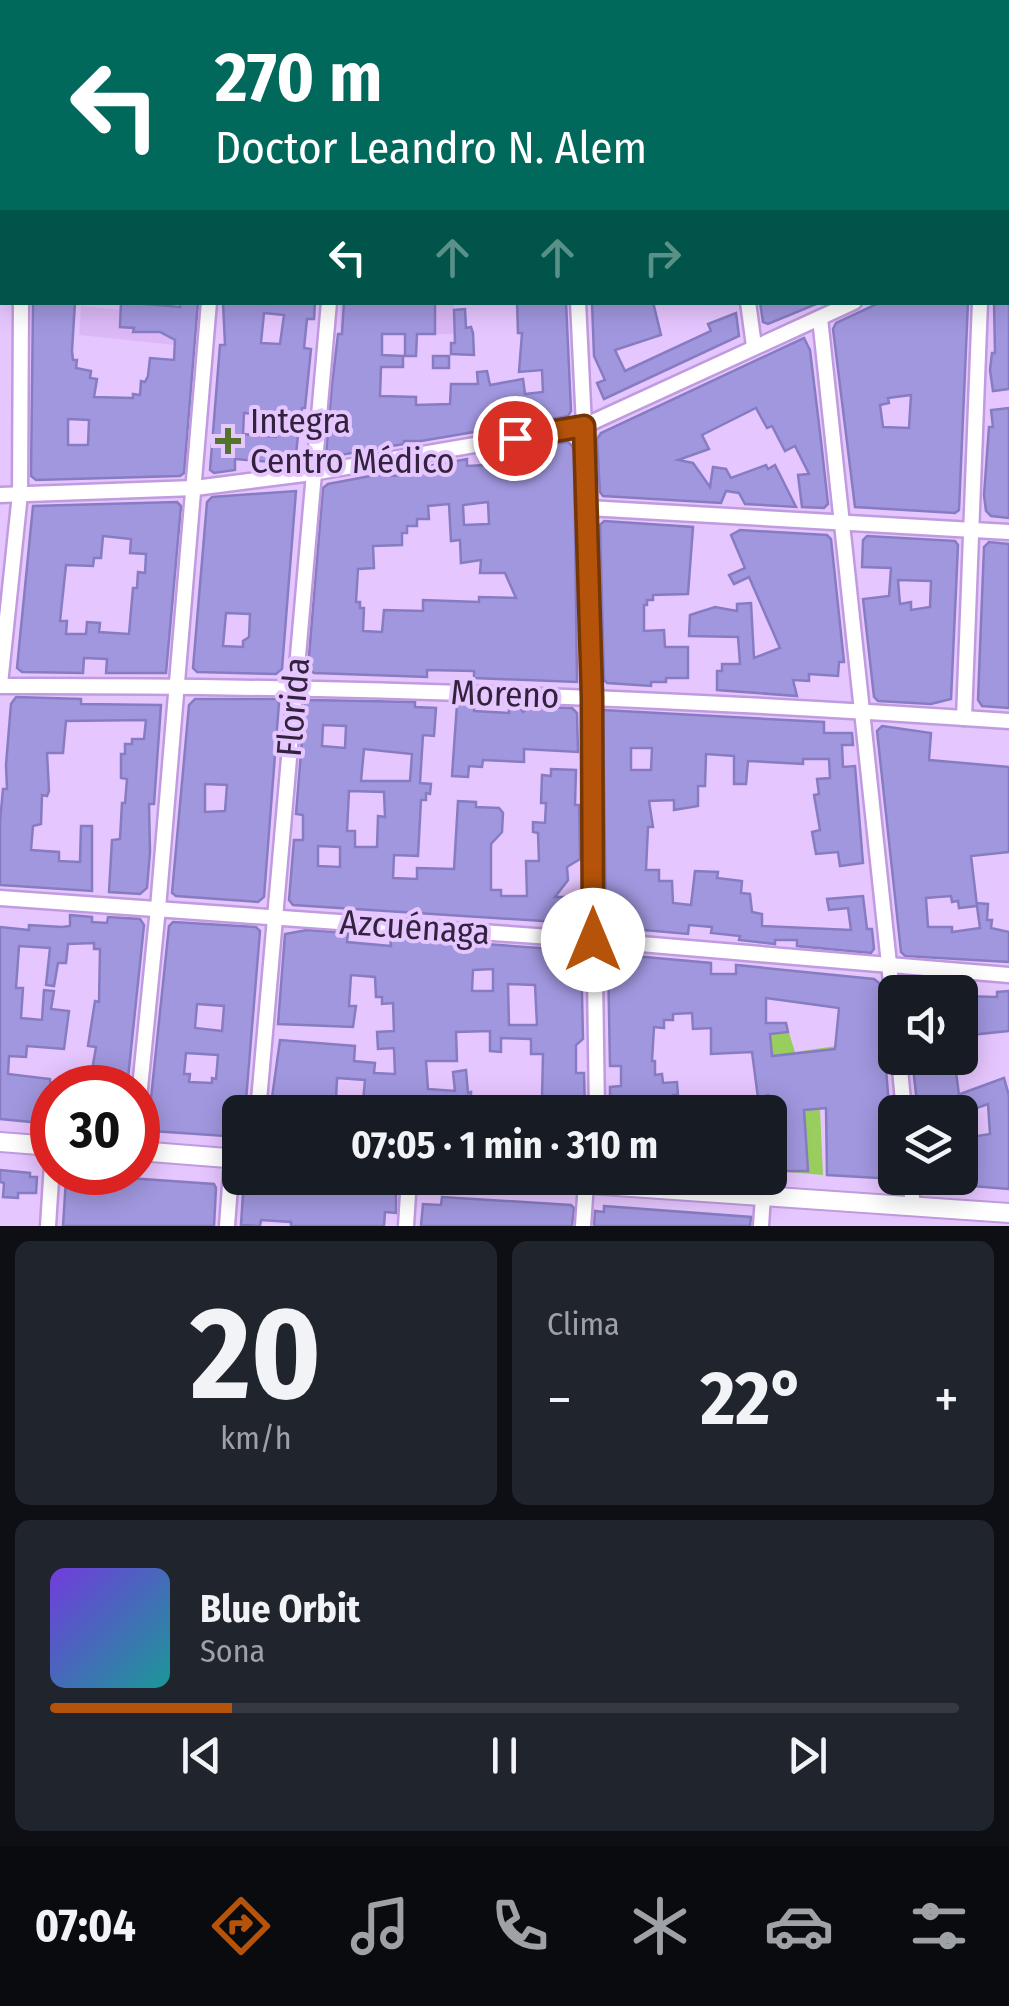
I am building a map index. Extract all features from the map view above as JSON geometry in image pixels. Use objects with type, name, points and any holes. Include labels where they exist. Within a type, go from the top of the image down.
[{"type":"main road","points":[[0,1142],[30,1144]]},
{"type":"main road","points":[[160,1153],[222,1158]]},
{"type":"main road","points":[[751,1195],[913,1206],[941,1217],[1009,1213]]},
{"type":"street","points":[[0,685],[20,494],[20,305]]},
{"type":"street","points":[[142,1065],[209,305]]},
{"type":"street","name":"Florida","points":[[259,1095],[329,305]]},
{"type":"street","points":[[578,305],[588,508],[597,1095]]},
{"type":"street","points":[[748,305],[754,346]]},
{"type":"street","points":[[0,495],[195,488],[312,473],[584,426],[848,305]]},
{"type":"street","points":[[964,718],[980,305]]},
{"type":"street","points":[[820,318],[891,975]]},
{"type":"street","points":[[588,508],[1009,532]]},
{"type":"street","name":"Moreno","points":[[0,685],[295,686],[592,697],[1009,721]]},
{"type":"street","name":"Azcuénaga","points":[[0,898],[593,940],[890,968],[1009,975]]},
{"type":"street","points":[[48,1226],[50,1195]]},
{"type":"street","points":[[228,1226],[232,1195]]},
{"type":"street","points":[[406,1226],[408,1195]]},
{"type":"street","points":[[584,1226],[591,1195]]},
{"type":"street","points":[[912,1195],[913,1206]]},
{"type":"street","points":[[761,1226],[763,1196]]},
{"type":"shaded area","points":[[340,305],[454,305],[455,334],[340,335]]},
{"type":"shaded area","points":[[81,306],[197,318],[194,347],[79,335]]},
{"type":"green space","points":[[786,1023],[795,1052],[836,1046],[835,1107],[820,1110],[823,1175],[787,1172],[787,1095],[758,1095],[751,1024]]},
{"type":"building","points":[[33,305],[75,305],[73,360],[77,360],[76,368],[91,371],[90,378],[97,379],[94,397],[133,398],[133,394],[140,395],[150,358],[174,360],[175,340],[160,332],[133,332],[134,328],[120,327],[121,305],[198,305],[184,473],[36,480],[31,476]],"holes":[[[68,419],[89,420],[88,445],[68,445]]]},
{"type":"building","points":[[223,305],[315,305],[314,319],[307,319],[304,348],[311,349],[305,408],[301,414],[294,413],[291,434],[298,435],[295,464],[235,459],[235,470],[210,470],[220,345],[225,345]],"holes":[[[264,313],[284,315],[280,344],[261,343]],[[244,413],[278,416],[276,437],[243,434]]]},
{"type":"building","points":[[344,305],[435,305],[435,334],[417,334],[416,356],[405,356],[405,334],[382,334],[382,355],[403,356],[403,367],[381,367],[380,396],[416,397],[416,405],[450,404],[451,384],[478,384],[477,372],[487,371],[490,385],[523,379],[525,394],[543,392],[542,370],[519,372],[522,333],[518,333],[517,305],[566,305],[571,411],[568,416],[404,441],[329,457],[326,454],[332,385],[338,334],[342,334]]},
{"type":"building","points":[[592,305],[654,305],[661,335],[615,350],[625,371],[711,331],[708,324],[736,313],[739,336],[604,399],[597,383],[605,380],[594,356]]},
{"type":"building","points":[[760,305],[814,305],[768,324],[763,322]]},
{"type":"building","points":[[875,305],[968,305],[959,510],[955,513],[855,507],[833,329],[836,323]],"holes":[[[911,395],[909,428],[883,427],[880,405],[889,403],[888,398]]]},
{"type":"building","points":[[994,305],[1009,305],[1009,389],[993,391],[990,370],[995,353]]},
{"type":"building","points":[[465,309],[466,328],[471,327],[473,333],[474,355],[451,354],[451,343],[455,343],[454,310]]},
{"type":"building","points":[[804,338],[810,350],[821,441],[828,504],[824,508],[802,507],[798,475],[809,474],[795,446],[785,451],[772,426],[767,428],[756,408],[702,435],[709,449],[678,460],[693,463],[710,487],[713,467],[726,469],[731,478],[775,465],[796,507],[745,504],[739,493],[726,491],[721,503],[603,496],[597,439],[601,433]]},
{"type":"building","points":[[433,356],[449,356],[449,368],[433,368]]},
{"type":"building","points":[[1009,408],[1009,518],[991,516],[986,511],[984,495],[989,427],[993,427],[991,410]]},
{"type":"building","points":[[568,442],[574,448],[577,682],[474,678],[474,671],[427,670],[427,677],[314,673],[308,668],[323,488],[386,473],[407,475],[407,471],[418,468],[467,459],[467,466],[486,465],[486,457]],"holes":[[[488,502],[489,524],[464,525],[463,505]],[[449,504],[451,541],[460,540],[461,563],[481,560],[480,573],[505,573],[516,598],[479,597],[479,602],[423,600],[423,611],[384,610],[382,632],[363,631],[364,608],[356,602],[358,569],[374,568],[373,546],[402,545],[402,533],[407,533],[407,526],[417,526],[417,519],[429,519],[428,506]]]},
{"type":"building","points":[[296,491],[282,669],[276,674],[197,672],[193,668],[207,502],[212,497]],"holes":[[[226,613],[250,614],[249,637],[243,641],[243,647],[223,646]]]},
{"type":"building","points":[[177,502],[181,506],[166,673],[106,673],[107,659],[84,658],[83,673],[22,672],[17,668],[33,506]],"holes":[[[103,536],[131,539],[130,553],[146,554],[145,573],[138,572],[137,588],[133,588],[129,634],[99,632],[100,623],[87,622],[86,634],[66,634],[67,621],[60,621],[66,565],[93,566],[94,558],[101,558]]]},
{"type":"building","points":[[604,521],[693,527],[688,594],[653,595],[653,600],[644,605],[644,631],[664,630],[665,647],[688,647],[688,678],[666,678],[666,682],[651,682],[651,686],[604,680],[600,525]]},
{"type":"building","points":[[740,530],[827,535],[831,539],[844,662],[839,662],[838,676],[809,674],[809,681],[793,680],[797,696],[717,690],[717,671],[722,671],[722,664],[740,664],[738,637],[689,636],[690,615],[715,607],[737,611],[737,604],[751,603],[754,658],[780,648],[749,577],[734,584],[729,575],[745,568],[731,535]]},
{"type":"building","points":[[867,536],[955,541],[958,545],[951,699],[931,704],[878,701],[874,697],[863,599],[889,596],[891,568],[862,567],[863,540]],"holes":[[[898,580],[931,581],[930,607],[911,610],[911,602],[900,604]]]},
{"type":"building","points":[[989,542],[1009,544],[1009,708],[982,706],[978,700],[984,547]]},
{"type":"building","points":[[16,697],[81,699],[81,704],[161,705],[154,804],[149,804],[147,888],[140,894],[109,892],[112,840],[120,839],[125,803],[127,779],[121,778],[121,754],[125,754],[125,744],[132,744],[132,739],[144,739],[146,720],[66,721],[63,753],[47,753],[49,791],[47,796],[42,795],[41,824],[33,826],[31,850],[59,852],[59,861],[80,862],[81,826],[92,826],[92,891],[0,885],[0,822],[3,789],[7,789],[11,704]]},
{"type":"building","points":[[195,699],[276,699],[279,703],[264,897],[258,902],[172,893],[189,705]],"holes":[[[205,784],[227,785],[225,811],[205,812]]]},
{"type":"building","points":[[415,702],[415,707],[436,708],[434,736],[423,735],[420,783],[431,784],[430,794],[426,793],[426,800],[421,800],[418,856],[394,855],[393,878],[417,879],[417,868],[454,869],[458,801],[476,802],[476,807],[499,808],[503,813],[502,832],[491,844],[491,890],[501,890],[501,896],[527,896],[526,861],[539,861],[538,833],[533,832],[533,822],[545,823],[542,775],[551,776],[551,769],[576,770],[580,859],[567,867],[568,880],[555,897],[580,897],[580,918],[574,923],[293,905],[289,900],[294,840],[303,840],[303,815],[296,814],[305,703]],"holes":[[[323,725],[346,726],[345,748],[322,746]],[[364,749],[412,754],[410,781],[361,781]],[[349,791],[384,792],[385,817],[378,816],[377,847],[355,847],[355,831],[347,831]],[[318,846],[340,847],[340,867],[318,866]]]},
{"type":"building","points":[[457,704],[475,704],[474,711],[509,713],[509,706],[519,706],[523,712],[529,707],[572,708],[577,713],[578,752],[524,749],[524,762],[483,760],[482,767],[469,766],[468,777],[452,776]]},
{"type":"building","points":[[603,710],[824,722],[824,733],[852,733],[853,745],[842,745],[843,767],[855,766],[863,863],[840,866],[838,852],[816,854],[812,832],[820,830],[814,795],[819,794],[817,779],[830,778],[829,759],[803,759],[803,764],[748,761],[746,784],[734,784],[734,756],[706,754],[705,786],[698,786],[698,806],[674,810],[674,800],[649,801],[653,827],[648,827],[646,870],[659,870],[659,881],[672,881],[673,903],[691,905],[695,871],[718,872],[717,878],[742,881],[741,893],[750,894],[752,912],[762,914],[762,926],[851,930],[848,908],[829,910],[827,899],[863,896],[867,929],[872,929],[871,953],[797,946],[797,940],[775,940],[775,944],[739,940],[740,936],[711,933],[712,927],[689,925],[688,934],[610,927],[606,921]],"holes":[[[631,748],[652,748],[651,770],[631,770]]]},
{"type":"building","points":[[882,726],[931,733],[929,760],[1009,767],[1009,852],[971,856],[977,906],[988,904],[991,928],[1009,932],[1009,962],[905,956],[901,952],[877,731]],"holes":[[[951,896],[952,902],[958,901],[959,908],[977,906],[980,928],[952,932],[952,927],[928,927],[926,898]]]},
{"type":"building","points":[[70,915],[107,923],[108,917],[140,919],[144,925],[129,1065],[93,1065],[96,1047],[88,1046],[95,1001],[99,1002],[100,949],[94,949],[94,943],[68,944],[66,963],[58,963],[54,986],[46,985],[50,948],[19,946],[16,988],[23,988],[21,1018],[42,1020],[44,990],[54,991],[51,1009],[69,1011],[64,1049],[27,1046],[26,1057],[9,1056],[8,1074],[30,1077],[30,1122],[0,1119],[0,927],[29,930],[29,925],[70,926]]},
{"type":"building","points":[[173,922],[256,927],[260,931],[246,1095],[222,1095],[222,1136],[160,1132],[160,1065],[154,1065],[169,926]],"holes":[[[197,1004],[224,1006],[222,1031],[195,1028]],[[186,1053],[218,1055],[216,1079],[212,1078],[212,1083],[189,1082],[190,1074],[184,1074]]]},
{"type":"building","points":[[307,930],[348,933],[347,942],[391,946],[390,937],[581,951],[583,1039],[576,1045],[576,1073],[584,1073],[585,1095],[542,1095],[543,1054],[531,1054],[531,1039],[501,1038],[501,1052],[490,1051],[490,1031],[456,1032],[457,1061],[426,1061],[428,1089],[455,1091],[453,1072],[466,1070],[471,1095],[364,1095],[365,1080],[337,1078],[336,1095],[272,1095],[280,1040],[355,1046],[354,1061],[375,1063],[374,1073],[395,1074],[394,1048],[378,1049],[377,1032],[394,1031],[393,1003],[382,1004],[382,997],[376,997],[375,977],[351,975],[349,1006],[356,1006],[353,1027],[278,1024],[285,934]],"holes":[[[493,969],[493,991],[472,991],[473,970]],[[508,984],[535,985],[537,1025],[509,1025]]]},
{"type":"building","points":[[612,954],[711,963],[711,974],[736,974],[736,965],[874,979],[878,982],[878,1075],[887,1075],[888,1095],[878,1095],[878,1178],[827,1175],[826,1108],[804,1110],[808,1171],[787,1171],[787,1095],[758,1095],[752,1052],[711,1054],[711,1028],[693,1029],[692,1013],[673,1014],[673,1020],[664,1020],[664,1028],[654,1027],[655,1075],[662,1074],[663,1083],[677,1082],[678,1095],[610,1095],[610,1087],[621,1086],[621,1066],[610,1066],[608,958]],"holes":[[[766,998],[839,1008],[835,1049],[772,1056],[770,1034],[788,1032],[786,1023],[766,1023]]]},
{"type":"building","points":[[1009,991],[1009,1031],[978,1034],[978,996],[997,997],[997,992]]},
{"type":"building","points":[[914,1075],[956,1075],[959,1095],[916,1095]]},
{"type":"building","points":[[1004,1078],[1009,1096],[1009,1189],[978,1186],[978,1136],[990,1134],[988,1104],[978,1108],[978,1095],[960,1094]]},
{"type":"building","points":[[0,1170],[30,1173],[30,1193],[18,1193],[18,1198],[3,1197],[4,1183],[0,1182]]},
{"type":"building","points":[[160,1180],[214,1184],[216,1188],[214,1226],[63,1226],[65,1195],[160,1195]]},
{"type":"building","points":[[243,1195],[396,1195],[396,1213],[385,1212],[384,1226],[291,1226],[291,1222],[261,1220],[260,1226],[241,1225]]},
{"type":"building","points":[[442,1197],[571,1205],[572,1226],[421,1226],[423,1204],[441,1205]]},
{"type":"building","points":[[604,1206],[751,1217],[750,1226],[594,1226],[595,1211],[604,1212]]},
{"type":"place","name":"Integra Centro Médico","points":[[228,441]]},
{"type":"route","points":[[515,438],[584,426],[592,697],[593,940]]}]
